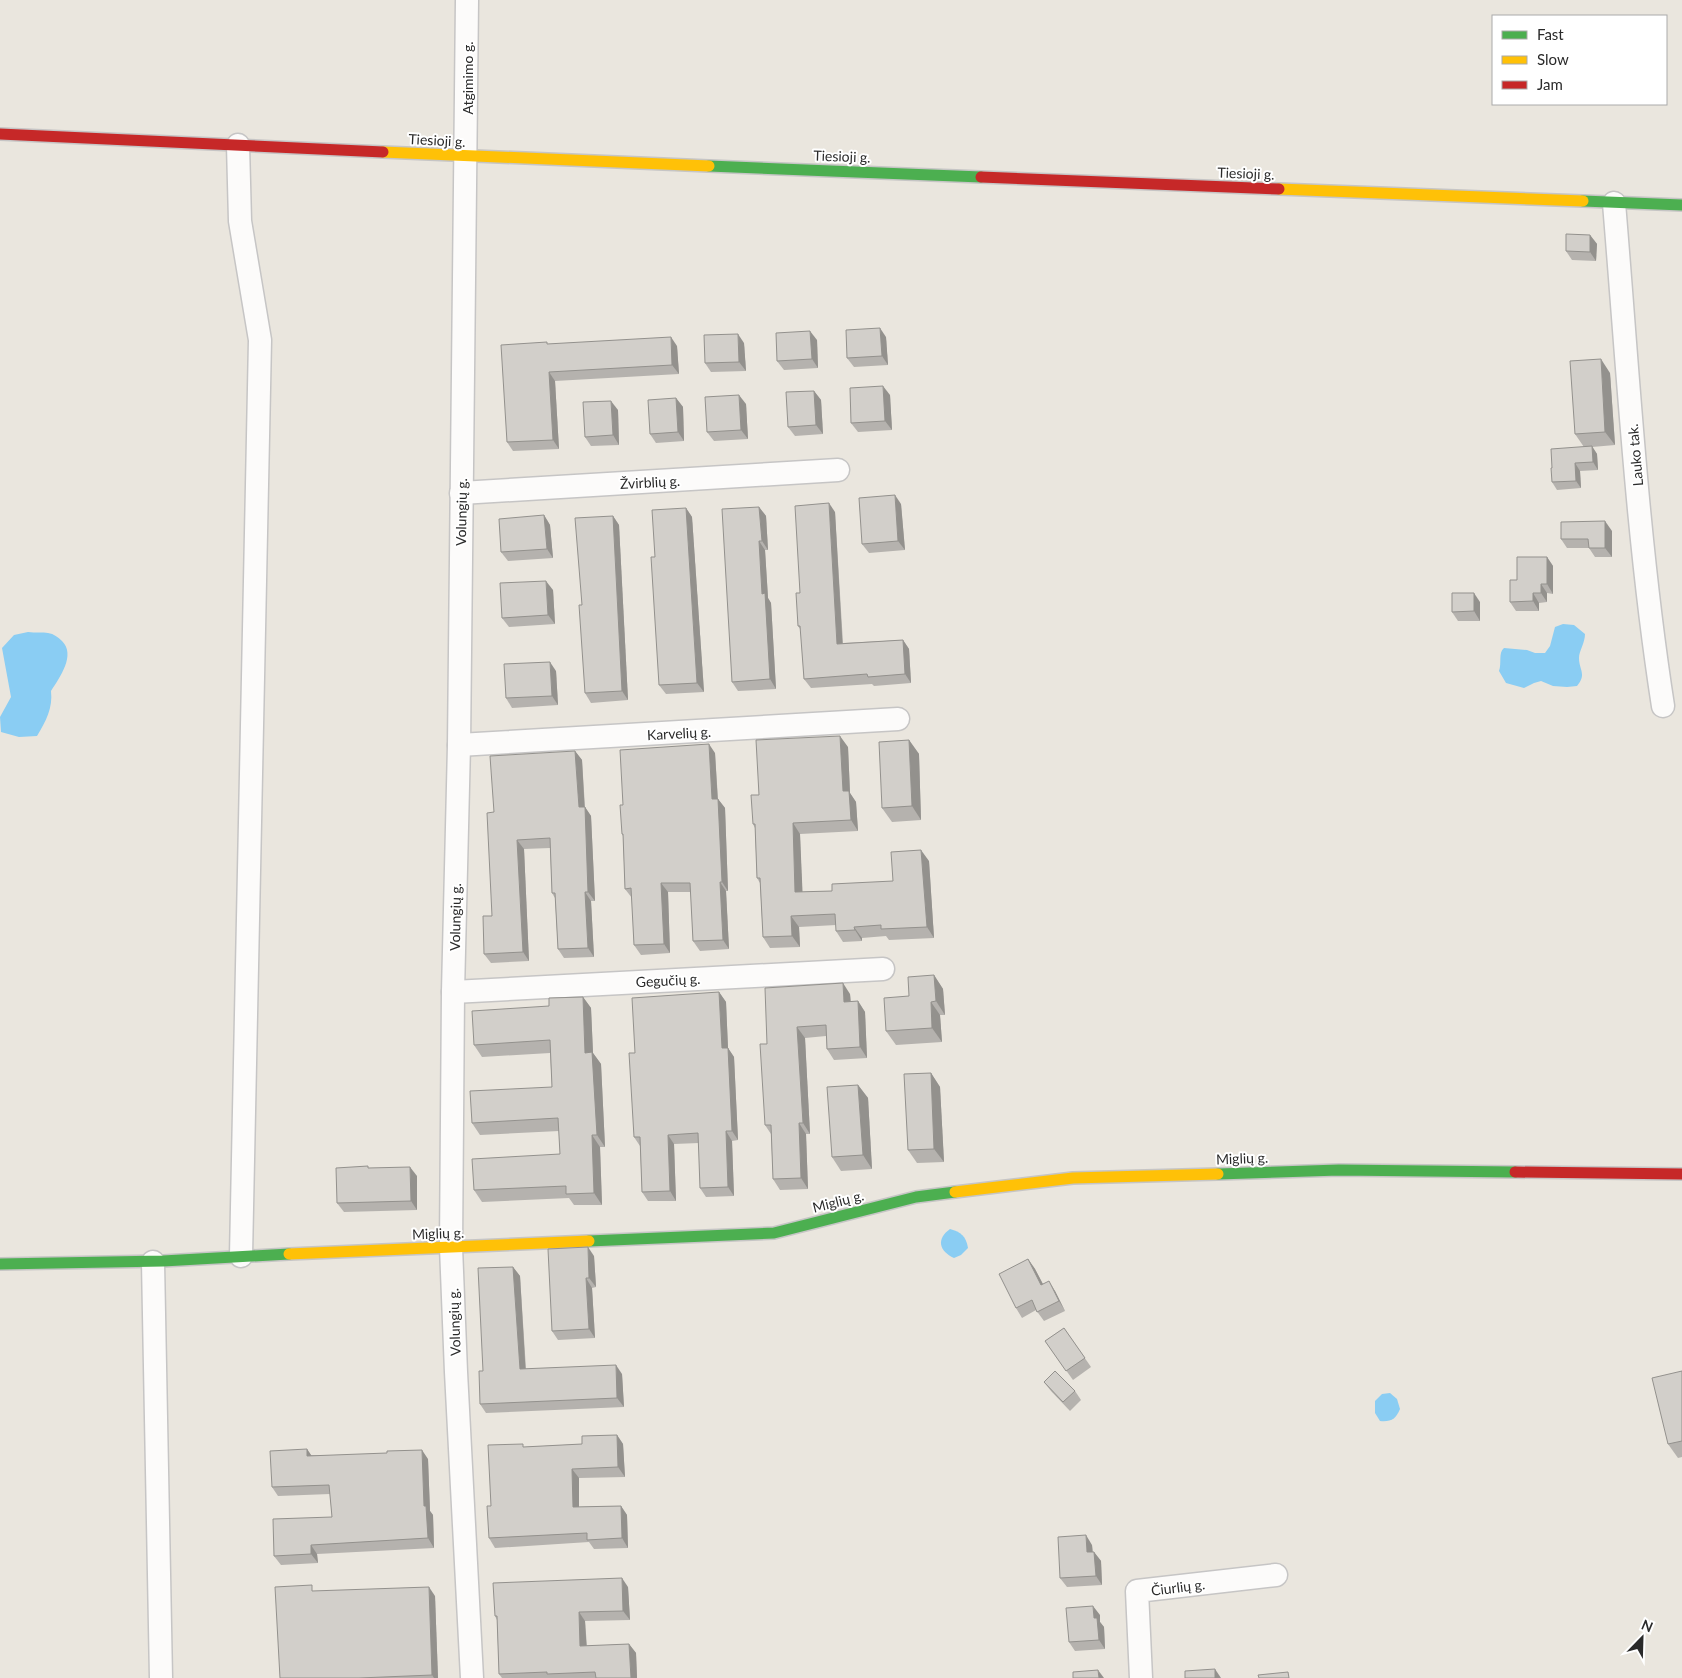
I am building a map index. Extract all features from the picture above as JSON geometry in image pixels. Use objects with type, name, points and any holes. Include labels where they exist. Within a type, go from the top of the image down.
[{"type":"street","name":"Atgimimo g.","points":[[466,156],[467,0]]},
{"type":"street","name":"Tiesioji g.","points":[[0,134],[466,156],[1682,205]]},
{"type":"street","points":[[238,145],[240,221],[260,340],[241,1256]]},
{"type":"street","name":"Volungių g.","points":[[466,156],[459,745],[453,992],[451,1247],[472,1678]]},
{"type":"street","name":"Lauko tak.","points":[[1614,203],[1651,630],[1663,706]]},
{"type":"street","name":"Žvirblių g.","points":[[461,494],[838,470]]},
{"type":"street","name":"Karvelių g.","points":[[459,745],[898,720]]},
{"type":"street","name":"Gegučių g.","points":[[453,992],[883,969]]},
{"type":"street","name":"Miglių g.","points":[[0,1264],[153,1262],[241,1256],[774,1233],[916,1197],[1073,1178],[1338,1170],[1682,1174]]},
{"type":"street","points":[[153,1262],[161,1678]]},
{"type":"street","name":"Čiurlių g.","points":[[1141,1678],[1137,1591],[1276,1575]]},
{"type":"water","points":[[1563,624],[1574,625],[1585,634],[1579,658],[1582,678],[1577,686],[1553,686],[1541,681],[1524,688],[1506,683],[1499,671],[1502,650],[1504,648],[1545,653],[1550,646],[1555,627]]},
{"type":"water","points":[[28,632],[48,633],[57,637],[66,647],[67,659],[62,673],[51,691],[51,703],[48,714],[37,736],[19,737],[1,732],[0,717],[11,697],[2,648],[14,635]]},
{"type":"water","points":[[950,1229],[962,1235],[966,1240],[968,1248],[961,1255],[954,1258],[945,1252],[941,1245],[943,1237]]},
{"type":"water","points":[[1390,1393],[1397,1399],[1400,1409],[1393,1419],[1380,1421],[1375,1413],[1375,1401],[1382,1394]]},
{"type":"building","points":[[1566,234],[1590,235],[1590,252],[1566,251]]},
{"type":"building","points":[[880,328],[882,356],[847,358],[846,330]]},
{"type":"building","points":[[810,331],[812,359],[777,361],[776,333]]},
{"type":"building","points":[[738,334],[739,362],[705,363],[704,335]]},
{"type":"building","points":[[671,337],[672,365],[549,372],[553,440],[507,442],[501,345]]},
{"type":"building","points":[[1601,359],[1605,432],[1575,434],[1570,361]]},
{"type":"building","points":[[883,386],[885,421],[851,423],[850,388]]},
{"type":"building","points":[[814,391],[816,425],[788,427],[786,392]]},
{"type":"building","points":[[739,395],[741,430],[707,432],[705,397]]},
{"type":"building","points":[[676,398],[678,432],[650,434],[648,400]]},
{"type":"building","points":[[611,401],[613,435],[585,437],[583,402]]},
{"type":"building","points":[[1592,446],[1593,462],[1575,463],[1576,481],[1552,482],[1551,449]]},
{"type":"building","points":[[895,495],[898,541],[862,544],[859,498]]},
{"type":"building","points":[[829,503],[837,644],[903,640],[905,674],[868,677],[867,674],[804,679],[796,593],[800,593],[795,506]]},
{"type":"building","points":[[759,507],[762,541],[759,541],[762,594],[765,593],[770,679],[732,682],[722,509]]},
{"type":"building","points":[[686,508],[697,683],[659,685],[651,557],[655,557],[652,510]]},
{"type":"building","points":[[544,515],[547,549],[501,552],[499,519]]},
{"type":"building","points":[[613,516],[622,691],[585,693],[579,605],[582,605],[575,518]]},
{"type":"building","points":[[1605,521],[1605,548],[1589,548],[1588,539],[1561,539],[1561,522]]},
{"type":"building","points":[[1517,557],[1547,557],[1547,584],[1541,584],[1541,593],[1533,593],[1533,601],[1510,602],[1510,580],[1517,580]]},
{"type":"building","points":[[546,581],[548,615],[502,618],[500,583]]},
{"type":"building","points":[[1452,593],[1474,593],[1474,611],[1452,612]]},
{"type":"building","points":[[550,662],[552,696],[506,698],[504,664]]},
{"type":"building","points":[[840,736],[843,791],[849,791],[851,820],[793,823],[795,892],[832,891],[832,884],[893,881],[891,852],[921,850],[927,927],[881,929],[881,925],[854,927],[855,930],[836,931],[835,914],[791,916],[792,936],[763,937],[760,878],[757,878],[755,824],[753,824],[751,795],[759,795],[756,740]]},
{"type":"building","points":[[909,740],[912,806],[882,808],[879,742]]},
{"type":"building","points":[[709,744],[712,799],[718,799],[723,940],[693,941],[690,883],[661,883],[664,944],[634,945],[631,888],[625,889],[620,805],[623,805],[620,750]]},
{"type":"building","points":[[575,751],[579,807],[585,807],[588,892],[585,892],[588,948],[558,949],[555,893],[552,893],[550,838],[517,840],[523,952],[484,954],[483,916],[492,916],[487,813],[494,812],[490,756]]},
{"type":"building","points":[[934,975],[936,1001],[931,1002],[932,1028],[886,1031],[884,998],[909,996],[908,977]]},
{"type":"building","points":[[843,983],[844,1002],[858,1001],[860,1047],[827,1049],[826,1025],[797,1027],[803,1123],[799,1123],[801,1178],[773,1179],[771,1125],[765,1125],[760,1044],[767,1044],[765,988]]},
{"type":"building","points":[[719,992],[722,1048],[728,1048],[732,1131],[726,1131],[728,1187],[700,1188],[698,1133],[668,1135],[670,1191],[642,1192],[640,1137],[634,1137],[629,1053],[635,1053],[632,998]]},
{"type":"building","points":[[583,997],[585,1053],[592,1052],[597,1135],[592,1135],[594,1193],[566,1194],[566,1186],[474,1190],[472,1159],[560,1154],[558,1118],[472,1123],[470,1091],[552,1087],[550,1040],[474,1045],[472,1011],[549,1006],[549,998]]},
{"type":"building","points":[[931,1073],[934,1149],[908,1150],[904,1074]]},
{"type":"building","points":[[858,1085],[863,1155],[832,1157],[827,1087]]},
{"type":"building","points":[[368,1166],[368,1168],[410,1167],[411,1201],[337,1203],[336,1168]]},
{"type":"building","points":[[588,1247],[589,1278],[586,1278],[589,1329],[552,1331],[548,1249]]},
{"type":"building","points":[[1028,1259],[1041,1285],[1049,1281],[1059,1301],[1037,1312],[1032,1300],[1016,1308],[999,1274]]},
{"type":"building","points":[[513,1267],[520,1369],[616,1365],[617,1398],[480,1404],[479,1371],[483,1371],[478,1268]]},
{"type":"building","points":[[1064,1328],[1085,1358],[1066,1371],[1045,1341]]},
{"type":"building","points":[[1055,1371],[1075,1391],[1063,1402],[1044,1382]]},
{"type":"building","points":[[1682,1371],[1682,1441],[1668,1444],[1652,1378]]},
{"type":"building","points":[[617,1435],[618,1467],[572,1469],[573,1507],[621,1506],[622,1538],[587,1540],[587,1533],[489,1538],[487,1506],[491,1506],[488,1445],[523,1444],[523,1447],[582,1444],[582,1436]]},
{"type":"building","points":[[307,1449],[307,1456],[422,1450],[424,1506],[426,1506],[428,1538],[311,1545],[311,1554],[274,1556],[273,1519],[332,1517],[329,1485],[272,1487],[270,1451]]},
{"type":"building","points":[[1086,1535],[1087,1552],[1094,1552],[1096,1576],[1060,1578],[1058,1537]]},
{"type":"building","points":[[622,1578],[623,1611],[579,1612],[580,1646],[629,1644],[631,1678],[596,1678],[595,1672],[499,1674],[497,1616],[495,1616],[493,1583]]},
{"type":"building","points":[[312,1585],[312,1591],[429,1587],[432,1675],[359,1678],[280,1678],[275,1587]]},
{"type":"building","points":[[1093,1606],[1094,1618],[1097,1618],[1099,1640],[1069,1642],[1066,1608]]},
{"type":"building","points":[[1215,1669],[1215,1678],[1185,1678],[1185,1671]]},
{"type":"building","points":[[1098,1670],[1099,1678],[1073,1678],[1073,1672]]},
{"type":"building","points":[[1288,1672],[1289,1678],[1259,1678],[1258,1675]]},
{"type":"traffic: fast","points":[[709,166],[981,177]]},
{"type":"traffic: fast","points":[[1583,201],[1682,205]]},
{"type":"traffic: fast","points":[[1218,1174],[1339,1170],[1515,1172]]},
{"type":"traffic: fast","points":[[589,1241],[774,1233],[916,1197],[955,1192]]},
{"type":"traffic: fast","points":[[0,1264],[163,1261],[289,1254]]},
{"type":"traffic: slow","points":[[383,152],[709,166]]},
{"type":"traffic: slow","points":[[1279,189],[1583,201]]},
{"type":"traffic: slow","points":[[955,1192],[1073,1178],[1218,1174]]},
{"type":"traffic: slow","points":[[289,1254],[589,1241]]},
{"type":"traffic: jam","points":[[0,134],[383,152]]},
{"type":"traffic: jam","points":[[981,177],[1279,189]]},
{"type":"traffic: jam","points":[[1515,1172],[1682,1174]]}]
